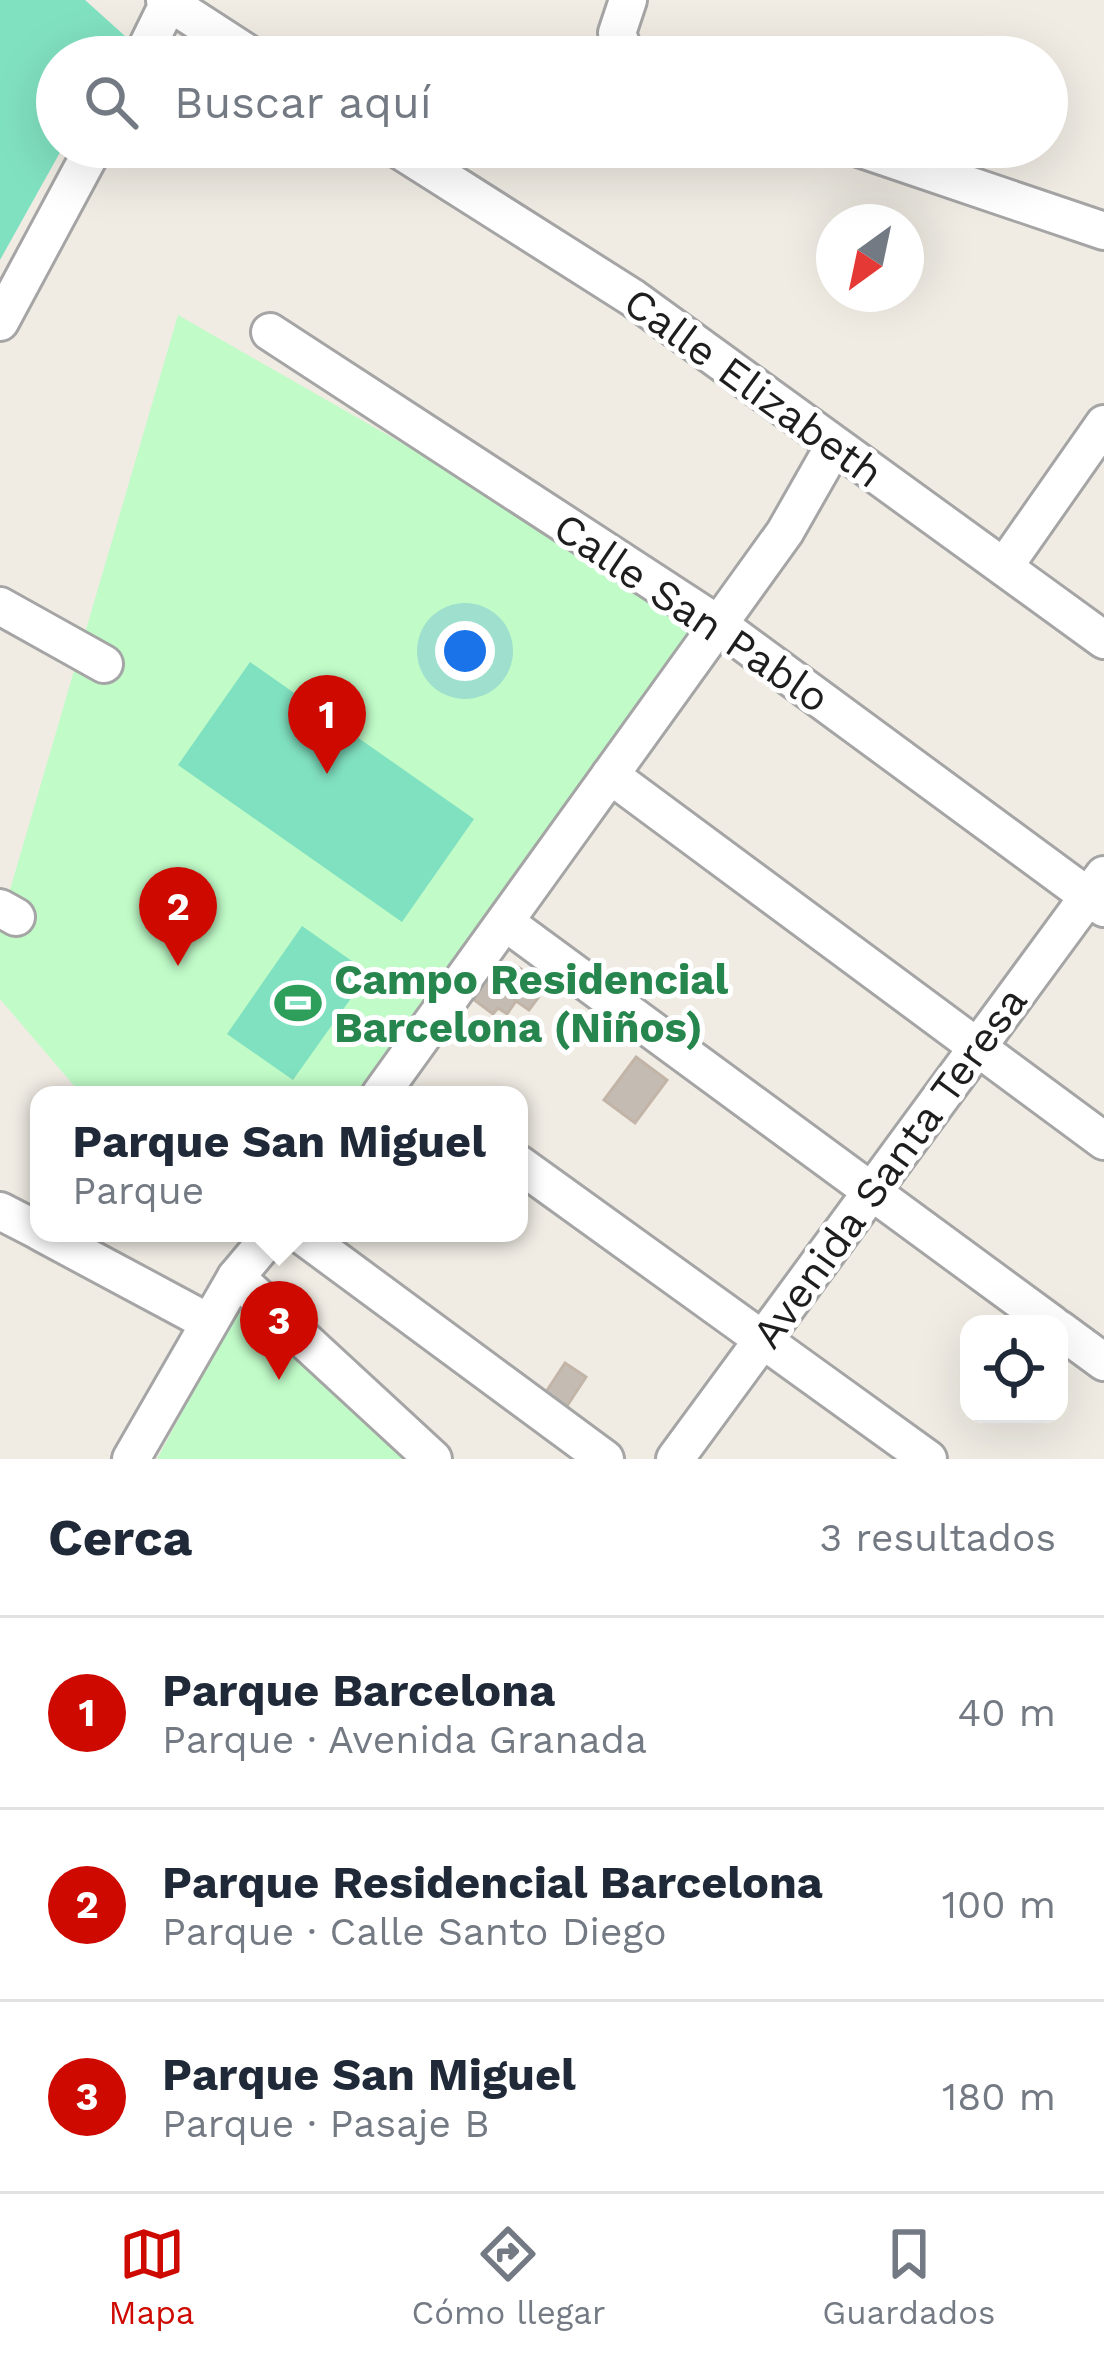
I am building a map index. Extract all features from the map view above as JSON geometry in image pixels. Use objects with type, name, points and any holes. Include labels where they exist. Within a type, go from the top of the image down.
[{"type":"street","points":[[618,36],[628,0]]},
{"type":"street","points":[[152,36],[168,1],[221,36]]},
{"type":"street","points":[[0,322],[83,168]]},
{"type":"street","name":"Calle Elizabeth","points":[[427,168],[633,298],[1104,640]]},
{"type":"street","points":[[918,168],[1104,231]]},
{"type":"street","name":"Calle San Pablo","points":[[270,332],[718,624],[1099,893]]},
{"type":"street","points":[[1004,567],[1104,424]]},
{"type":"street","points":[[401,1086],[505,922],[784,532],[834,446]]},
{"type":"street","points":[[0,606],[104,664]]},
{"type":"street","points":[[610,776],[1104,1141]]},
{"type":"street","name":"Avenida Santa Teresa","points":[[675,1459],[978,1047],[1099,893]]},
{"type":"street","points":[[505,922],[1041,1315]]},
{"type":"street","points":[[528,1171],[928,1459]]},
{"type":"street","points":[[0,1211],[30,1227]]},
{"type":"street","points":[[59,1242],[208,1322]]},
{"type":"street","points":[[131,1459],[208,1322],[265,1242]]},
{"type":"street","points":[[311,1242],[605,1459]]},
{"type":"street","points":[[236,1277],[434,1459]]},
{"type":"street","points":[[1068,1335],[1104,1362]]},
{"type":"green space","points":[[0,0],[85,0],[125,36],[36,36],[36,168],[51,168],[0,260]]},
{"type":"green space","points":[[178,315],[718,624],[382,1086],[74,1086],[0,999],[0,924]]},
{"type":"green space","points":[[250,662],[474,819],[402,922],[178,765]]},
{"type":"green space","name":"Campo Residencial Barcelona (Niños)","points":[[302,926],[369,973],[293,1080],[227,1034]]},
{"type":"green space","points":[[261,1300],[431,1459],[157,1459],[238,1308],[249,1319]]},
{"type":"building","points":[[505,964],[510,968],[514,964],[546,987],[529,1010],[516,1001],[507,1014],[498,1008],[493,1014],[469,996],[488,971],[495,977]]},
{"type":"building","points":[[636,1057],[667,1080],[635,1123],[604,1100]]},
{"type":"building","points":[[565,1363],[586,1377],[565,1409],[544,1395]]},
{"type":"place","name":"Parque Barcelona","points":[[327,774]]},
{"type":"place","name":"Parque Residencial Barcelona","points":[[178,966]]},
{"type":"place","name":"Campo Residencial Barcelona (Niños)","points":[[298,1003]]},
{"type":"place","name":"Parque San Miguel","points":[[279,1380]]}]
